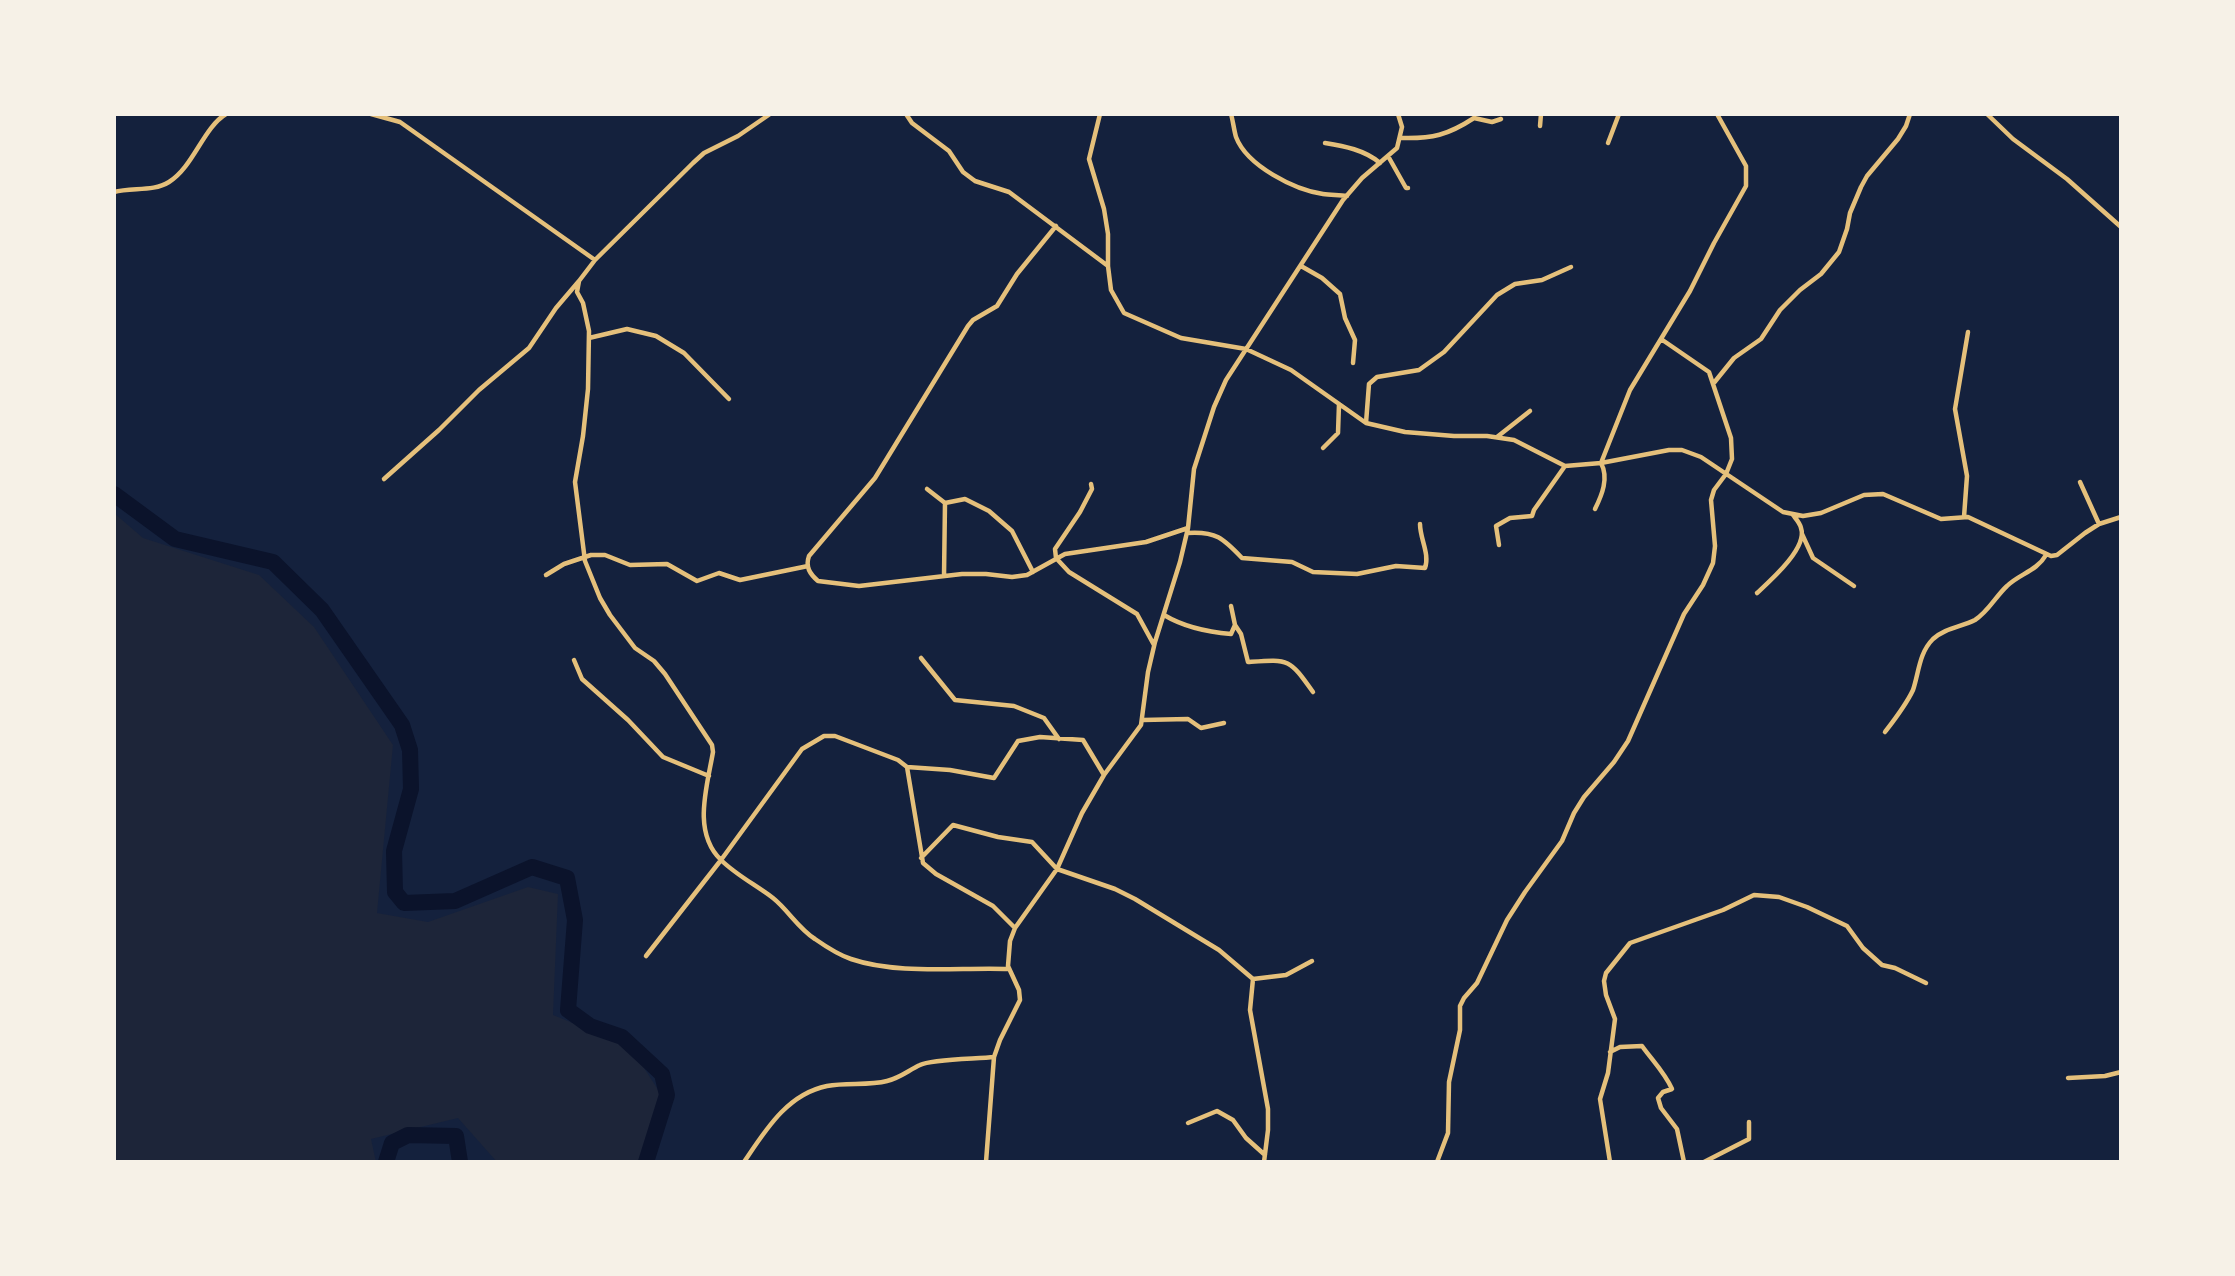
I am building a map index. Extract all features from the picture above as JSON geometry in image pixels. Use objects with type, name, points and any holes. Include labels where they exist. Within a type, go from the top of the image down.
[{"type":"street","points":[[114,192],[128,188],[151,188],[169,182],[188,164],[226,114]]},
{"type":"street","points":[[371,114],[400,122],[595,260]]},
{"type":"street","points":[[400,122],[402,114]]},
{"type":"street","points":[[384,479],[439,430],[479,390],[529,348],[555,308],[595,260],[704,153],[738,136],[770,114]]},
{"type":"street","points":[[906,114],[912,123],[949,151],[963,172],[975,181],[1009,192],[1108,266]]},
{"type":"street","points":[[1100,114],[1089,159],[1104,209],[1108,234],[1111,290],[1124,313],[1181,338],[1246,349],[1291,370],[1366,423],[1405,432],[1514,440],[1565,466],[1601,463],[1669,450],[1682,450],[1701,457],[1783,512],[1794,515],[1821,513],[1864,495],[1883,494],[1941,519],[1964,517],[1978,521],[2046,555],[2057,555],[2099,524],[2121,517]]},
{"type":"street","points":[[1231,114],[1237,138],[1250,157],[1261,166],[1287,182],[1308,190],[1347,196]]},
{"type":"street","points":[[986,1162],[994,1057],[1020,1000],[1020,990],[1009,969],[1008,951],[1015,928],[1057,869],[1082,813],[1112,761],[1139,731],[1143,720],[1148,672],[1154,645],[1180,562],[1187,530],[1194,469],[1214,407],[1226,380],[1347,196],[1362,178],[1397,148],[1402,127],[1398,114]]},
{"type":"street","points":[[1540,114],[1540,126]]},
{"type":"street","points":[[1608,143],[1619,114]]},
{"type":"street","points":[[1595,509],[1604,485],[1605,471],[1601,463],[1630,390],[1690,291],[1746,186],[1746,166],[1717,114]]},
{"type":"street","points":[[1713,384],[1734,358],[1761,339],[1780,310],[1800,290],[1821,274],[1839,252],[1850,213],[1861,187],[1867,176],[1898,139],[1910,114]]},
{"type":"street","points":[[1987,114],[2013,139],[2067,179],[2121,227]]},
{"type":"street","points":[[1401,138],[1423,139],[1443,135],[1474,118],[1492,122],[1501,119]]},
{"type":"street","points":[[1324,143],[1356,150],[1372,156],[1380,163]]},
{"type":"street","points":[[1388,156],[1408,188]]},
{"type":"street","points":[[1056,226],[1017,274],[997,306],[973,320],[968,326],[875,478],[809,556],[809,572],[818,581],[859,586],[944,576],[986,574],[1012,577],[1033,572],[1056,558],[1075,551],[1146,542],[1187,530],[1216,535],[1224,539],[1242,558],[1292,562],[1313,572],[1357,574],[1396,566],[1425,568],[1428,561],[1420,533],[1420,524]]},
{"type":"street","points":[[1300,266],[1322,278],[1340,294],[1345,318],[1355,340],[1353,363]]},
{"type":"street","points":[[1366,423],[1369,384],[1377,376],[1419,370],[1444,352],[1497,295],[1515,284],[1542,280],[1571,267]]},
{"type":"street","points":[[579,281],[577,292],[583,303],[589,338],[588,389],[575,483],[584,558],[600,598],[610,615],[635,648],[654,661],[665,674],[712,745],[713,752],[704,808],[704,825],[709,843],[721,860],[775,900],[799,927],[814,939],[849,959],[915,969],[1009,969]]},
{"type":"street","points":[[589,338],[627,329],[656,336],[684,353],[729,399]]},
{"type":"street","points":[[1964,517],[1968,476],[1955,409],[1968,332]]},
{"type":"street","points":[[1437,1162],[1449,1133],[1449,1082],[1460,1030],[1460,1006],[1478,983],[1519,901],[1562,841],[1574,813],[1614,762],[1631,734],[1684,614],[1703,585],[1713,563],[1715,546],[1711,500],[1714,490],[1726,474],[1732,459],[1731,438],[1709,372],[1661,339]]},
{"type":"street","points":[[1323,448],[1338,433],[1339,404]]},
{"type":"street","points":[[1497,437],[1530,411]]},
{"type":"street","points":[[1499,545],[1496,526],[1510,518],[1532,516],[1565,466]]},
{"type":"street","points":[[2080,482],[2099,524]]},
{"type":"street","points":[[1091,484],[1092,489],[1080,512],[1055,549],[1056,558],[1069,572],[1137,614],[1154,645]]},
{"type":"street","points":[[927,489],[945,503],[965,499],[989,511],[1012,531],[1033,572]]},
{"type":"street","points":[[944,576],[945,503]]},
{"type":"street","points":[[1794,515],[1814,558],[1854,586]]},
{"type":"street","points":[[1757,593],[1780,572],[1798,547],[1802,534]]},
{"type":"street","points":[[546,575],[564,564],[605,555],[630,565],[667,564],[697,581],[719,573],[740,580],[808,566]]},
{"type":"street","points":[[1885,732],[1913,689],[1922,654],[1931,640],[1940,633],[1976,619],[2000,596],[2005,587],[2040,565],[2046,555]]},
{"type":"street","points":[[1231,606],[1248,662],[1273,660],[1289,662],[1314,692]]},
{"type":"street","points":[[1164,615],[1178,623],[1209,632],[1231,634],[1235,625]]},
{"type":"street","points":[[921,658],[955,700],[1014,706],[1044,718],[1059,739]]},
{"type":"street","points":[[574,660],[582,679],[628,720],[663,757],[709,776]]},
{"type":"street","points":[[1143,720],[1188,719],[1201,728],[1224,723]]},
{"type":"street","points":[[646,956],[721,860],[802,749],[816,740],[835,736],[898,760],[907,767],[950,770],[994,778],[1018,741],[1040,738],[1083,740],[1104,775]]},
{"type":"street","points":[[907,767],[923,863],[936,874],[993,906],[1015,928]]},
{"type":"street","points":[[921,858],[953,825],[998,837],[1032,842],[1057,869],[1115,889],[1135,899],[1219,950],[1253,979],[1286,975],[1312,961]]},
{"type":"street","points":[[1610,1162],[1600,1099],[1608,1073],[1615,1019],[1606,995],[1604,981],[1606,973],[1630,943],[1723,910],[1754,895],[1779,897],[1847,926],[1863,948],[1882,965],[1895,968],[1926,983]]},
{"type":"street","points":[[1253,979],[1250,1010],[1268,1109],[1264,1162]]},
{"type":"street","points":[[1612,1038],[1620,1047]]},
{"type":"street","points":[[1609,1054],[1611,1050],[1620,1047],[1642,1046],[1663,1072],[1664,1078],[1672,1089],[1664,1092],[1658,1098],[1661,1108],[1677,1129],[1684,1162]]},
{"type":"street","points":[[744,1162],[768,1126],[790,1103],[806,1093],[827,1086],[885,1082],[899,1078],[922,1064],[994,1057]]},
{"type":"street","points":[[2068,1078],[2105,1076],[2121,1072]]},
{"type":"street","points":[[1188,1123],[1217,1111],[1233,1120],[1246,1138],[1265,1155]]},
{"type":"street","points":[[1704,1162],[1749,1139],[1749,1122]]},
{"type":"shaded area","points":[[114,513],[143,538],[259,575],[314,627],[393,745],[377,913],[428,922],[528,887],[558,894],[553,1015],[630,1046],[662,1096],[639,1162],[497,1162],[458,1118],[371,1139],[376,1162],[114,1162]]},
{"type":"waterway","points":[[114,494],[175,539],[273,562],[322,610],[402,725],[410,750],[411,789],[394,851],[395,892],[404,903],[455,901],[532,867],[567,878],[575,920],[568,1010],[590,1026],[622,1037],[662,1074],[667,1095],[646,1162]]},
{"type":"waterway","points":[[386,1162],[392,1143],[408,1135],[456,1136],[460,1162]]}]
